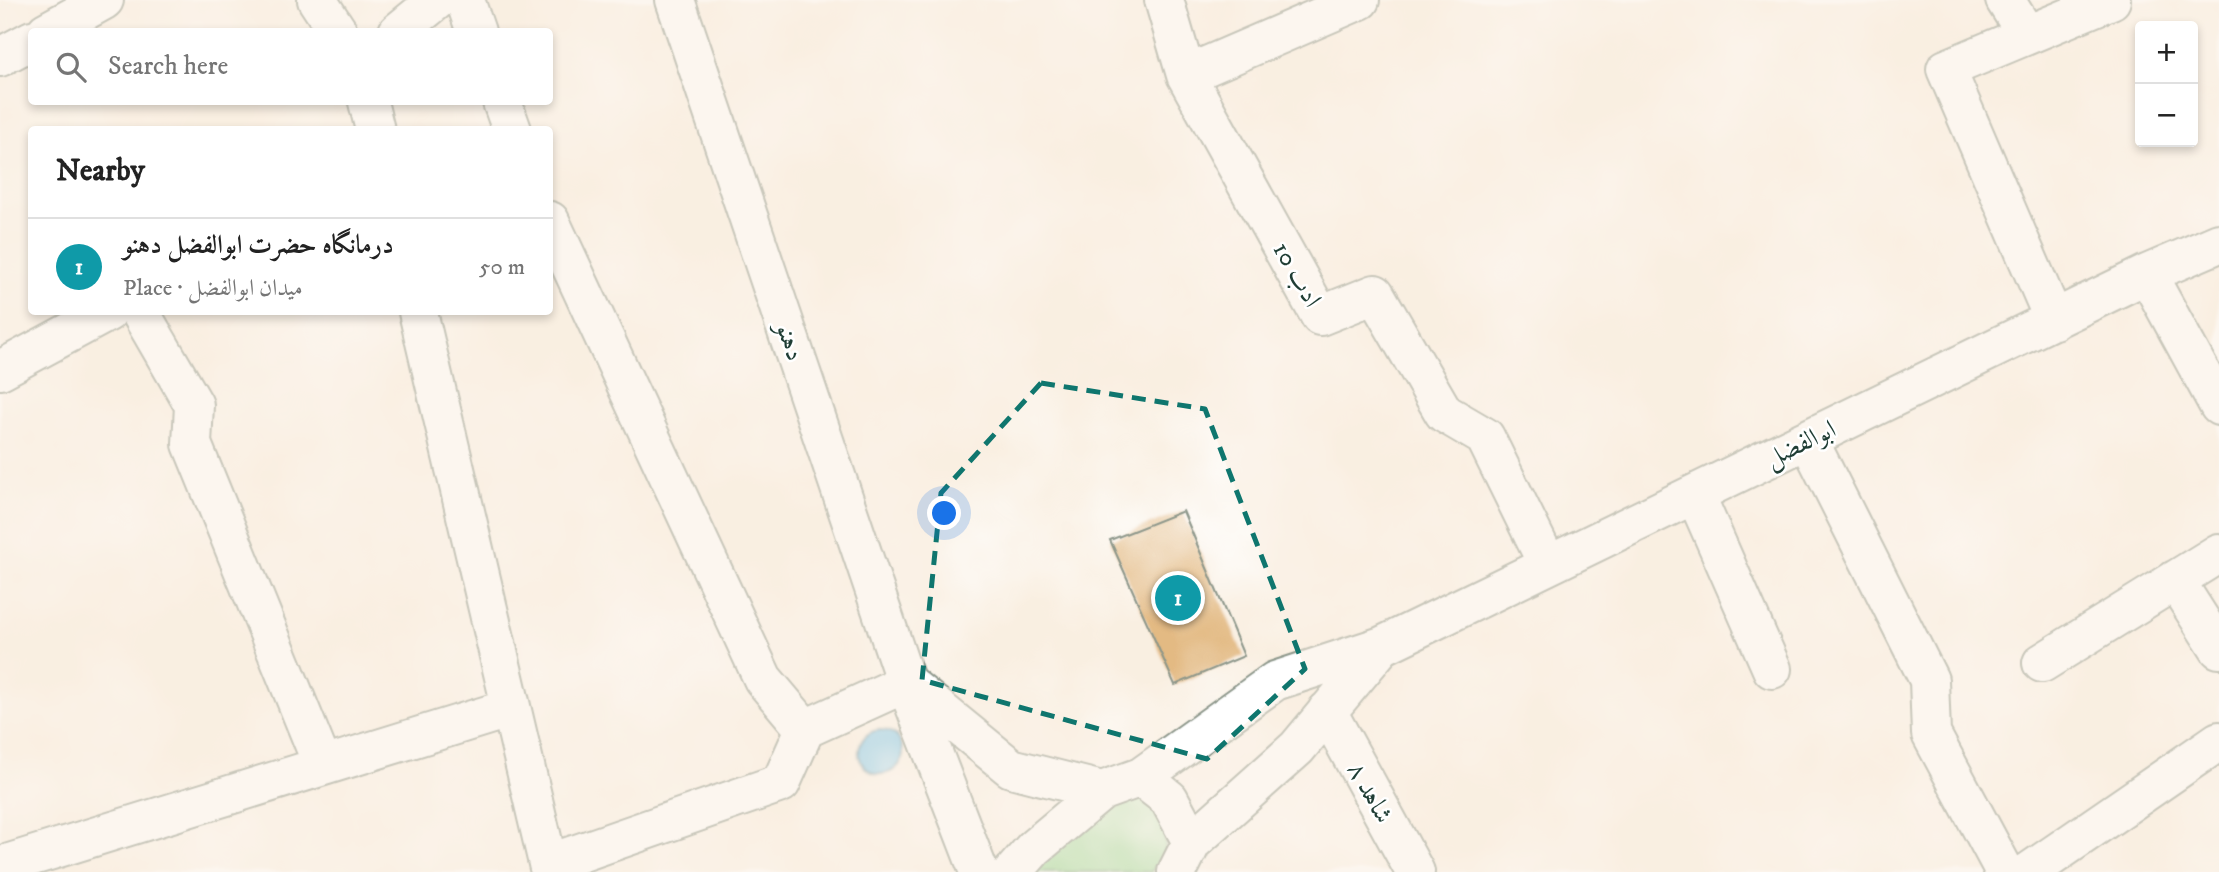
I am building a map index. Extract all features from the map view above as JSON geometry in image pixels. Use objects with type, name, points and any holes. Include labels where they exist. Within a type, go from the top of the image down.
[{"type":"street","points":[[53,28],[104,0]]},
{"type":"street","points":[[317,0],[335,28]]},
{"type":"street","points":[[403,28],[437,0]]},
{"type":"street","points":[[465,0],[475,28]]},
{"type":"street","name":"دهنو","points":[[675,0],[906,683],[979,872]]},
{"type":"street","name":"ادب 10","points":[[1164,0],[1186,75],[1320,316],[1376,294],[1444,413],[1485,436],[1548,565]]},
{"type":"street","points":[[1186,75],[1360,0]]},
{"type":"street","points":[[2005,0],[2027,35]]},
{"type":"street","points":[[2054,320],[1945,69],[2111,0]]},
{"type":"street","points":[[0,57],[28,42]]},
{"type":"street","points":[[369,105],[374,126]]},
{"type":"street","points":[[503,105],[511,126]]},
{"type":"street","points":[[553,227],[763,678],[805,729]]},
{"type":"street","name":"ابوالفضل","points":[[1101,791],[1141,777],[1275,681],[1382,646],[2147,274],[2219,243]]},
{"type":"street","points":[[2147,274],[2219,406]]},
{"type":"street","points":[[0,370],[102,315]]},
{"type":"street","points":[[142,315],[194,405],[192,444],[323,766]]},
{"type":"street","points":[[419,315],[549,868],[781,783],[805,729],[906,683],[1011,768],[1101,791]]},
{"type":"street","points":[[1808,439],[1929,680],[1931,734],[2005,872]]},
{"type":"street","points":[[1695,494],[1772,669]]},
{"type":"street","points":[[2042,663],[2219,553]]},
{"type":"street","points":[[2175,580],[2219,649]]},
{"type":"street","points":[[1141,777],[1169,799],[1185,857],[1297,748],[1382,646]]},
{"type":"street","points":[[0,866],[511,708]]},
{"type":"street","name":"شاهد ۸","points":[[1327,711],[1415,872]]},
{"type":"street","points":[[2029,872],[2219,741]]},
{"type":"street","points":[[1013,872],[1034,848],[1101,791]]},
{"type":"highlighted area","points":[[1041,383],[1205,409],[1305,669],[1207,759],[922,680],[941,493]]},
{"type":"green space","points":[[1135,794],[1164,817],[1166,854],[1151,872],[1034,872],[1075,826]]},
{"type":"water","points":[[881,730],[890,731],[897,736],[902,743],[902,761],[897,768],[890,773],[881,774],[872,773],[865,768],[860,761],[859,752],[860,743],[865,736],[872,731]]},
{"type":"building","points":[[1183,511],[1244,656],[1175,685],[1110,540]]},
{"type":"place","name":"درمانگاه حضرت ابوالفضل دهنو","points":[[1178,598]]}]
